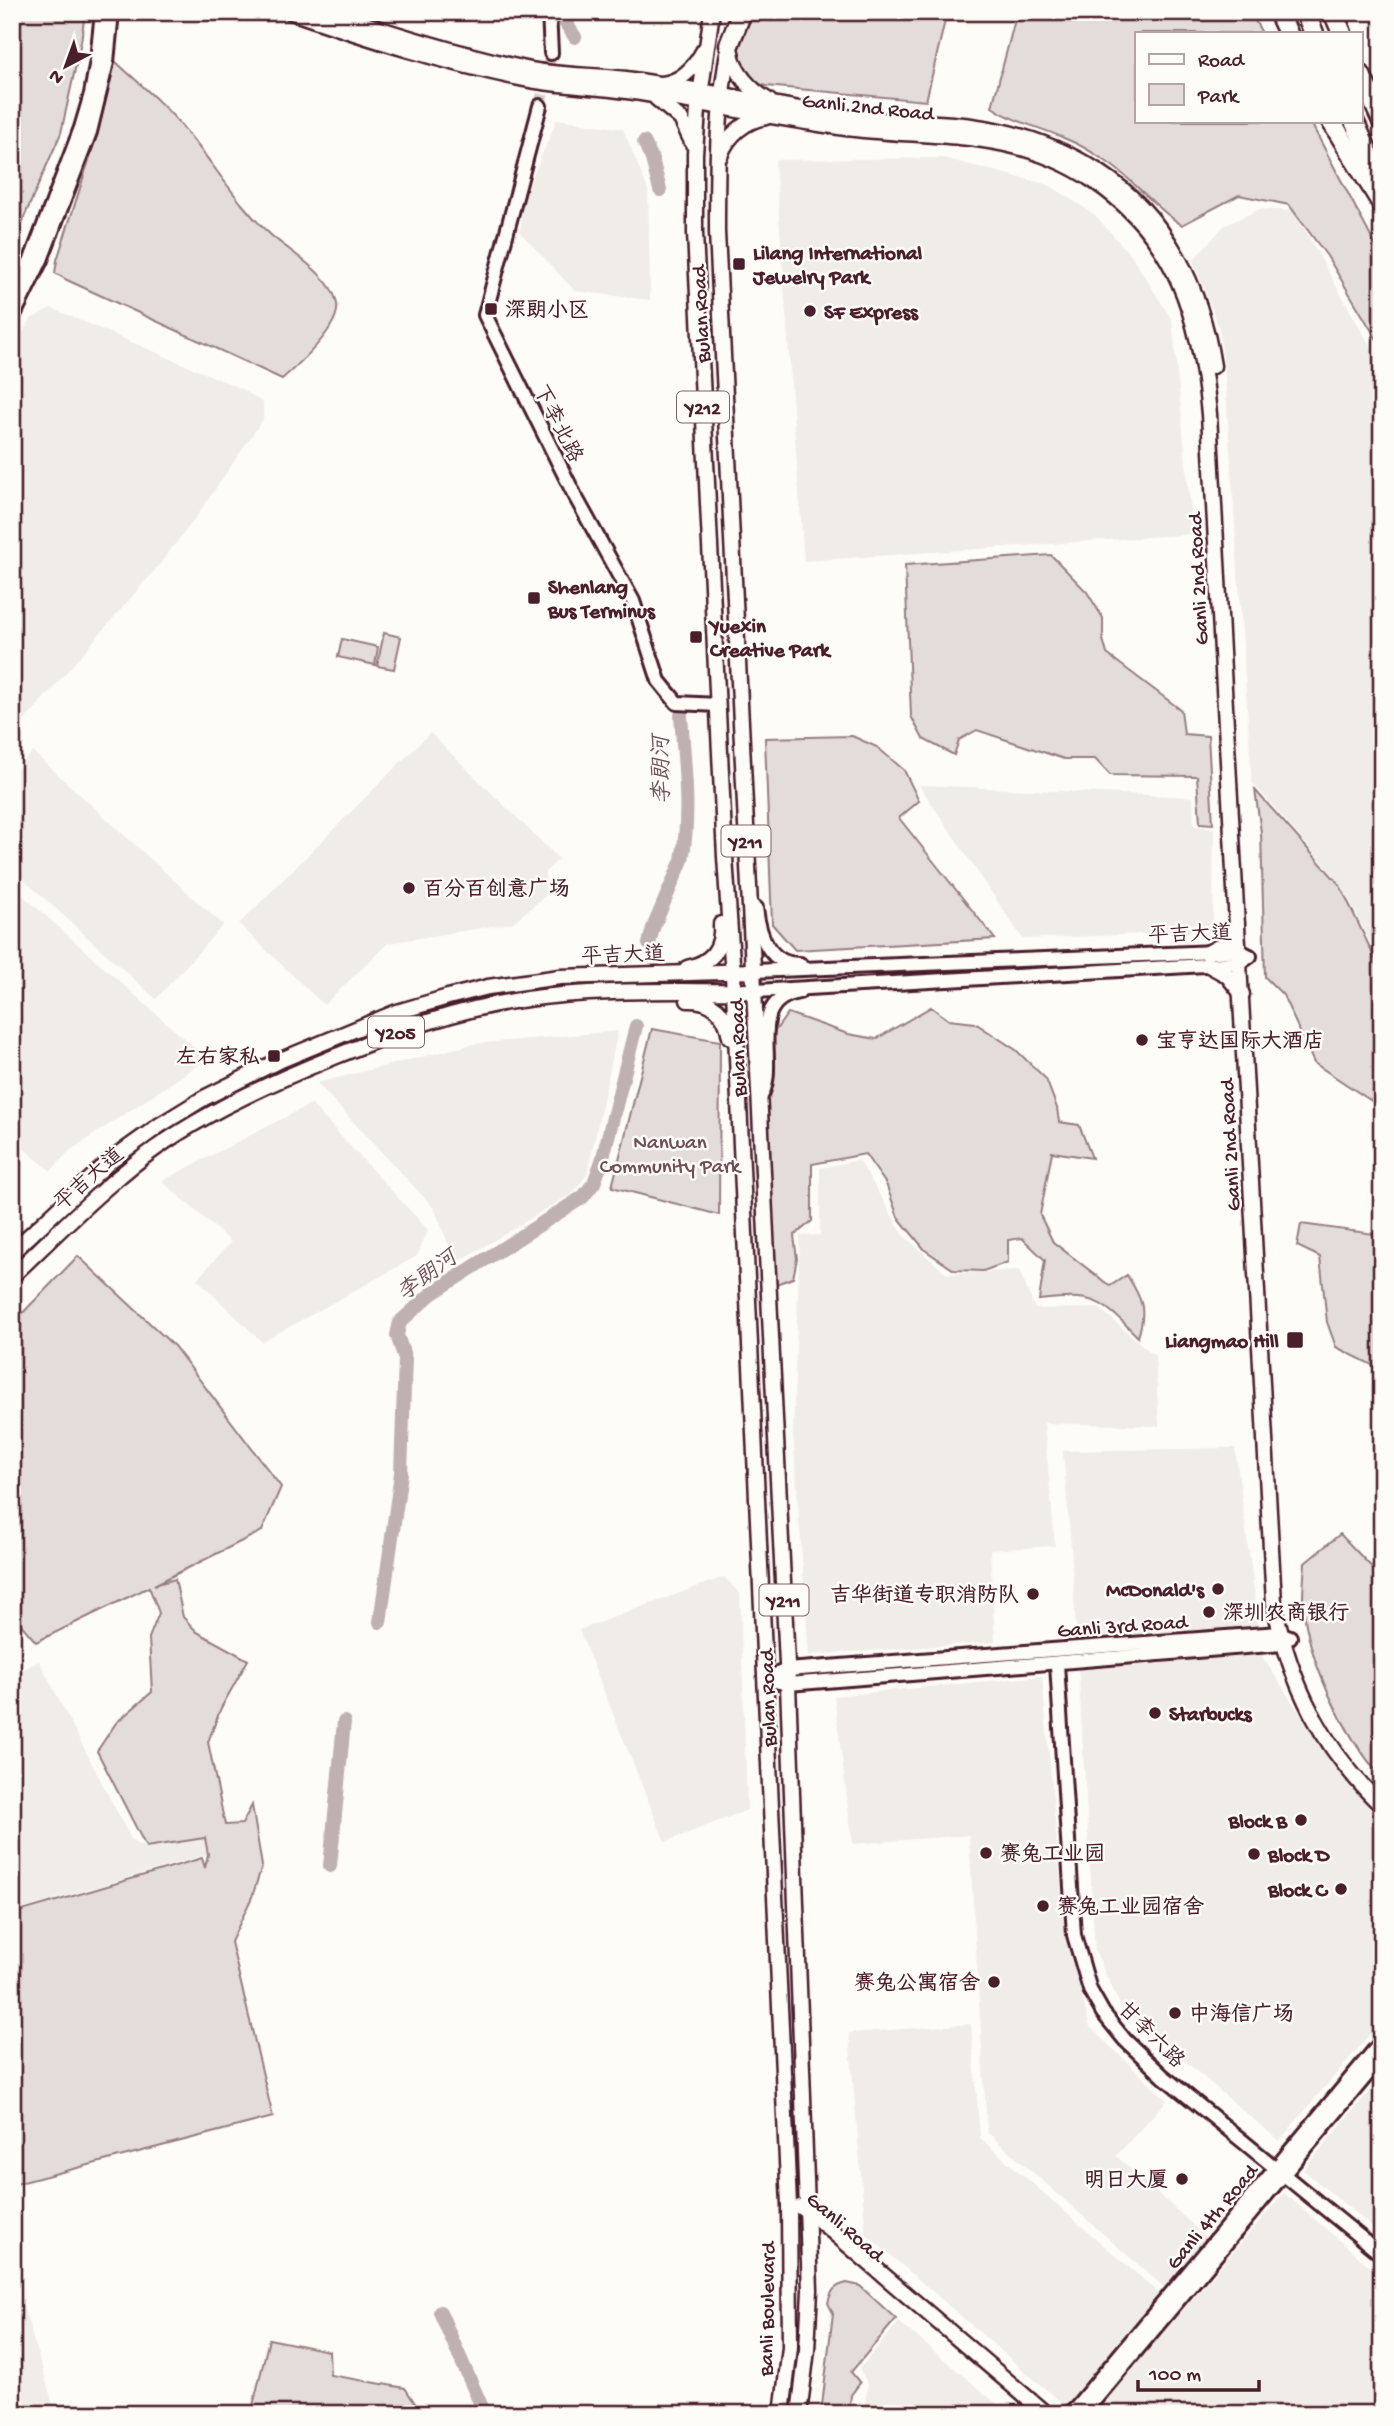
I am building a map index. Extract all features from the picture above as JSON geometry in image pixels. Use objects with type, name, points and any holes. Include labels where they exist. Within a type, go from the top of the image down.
[{"type":"highway","points":[[729,45],[739,12]]},
{"type":"highway","points":[[1278,12],[1288,32]]},
{"type":"highway","points":[[1305,12],[1314,32]]},
{"type":"highway","points":[[1333,12],[1342,32]]},
{"type":"highway","points":[[1362,77],[1382,121]]},
{"type":"highway","points":[[1332,122],[1382,204]]},
{"type":"highway","points":[[1354,122],[1382,182]]},
{"type":"main road","name":"Ganli 2nd Road","points":[[291,12],[497,74],[556,85],[653,90]]},
{"type":"main road","name":"Ganli 2nd Road","points":[[328,12],[411,38],[529,69],[775,110],[997,130],[1041,143],[1078,160],[1121,188],[1156,223],[1182,262],[1202,312],[1215,373],[1243,956],[1284,1638],[1329,1728],[1349,1757],[1382,1793]]},
{"type":"main road","name":"Bulan Road","points":[[712,12],[699,97],[695,154],[696,247],[725,857],[734,992],[789,2205]]},
{"type":"main road","points":[[695,154],[692,140],[681,119],[653,90],[686,74],[701,55],[707,42]]},
{"type":"main road","points":[[717,164],[721,152],[738,130],[748,122],[775,110],[745,81],[732,58],[729,45]]},
{"type":"main road","name":"Bulan Road","points":[[729,45],[721,101],[717,164],[718,246],[788,1677],[806,2214]]},
{"type":"main road","name":"Ganli 2nd Road","points":[[775,110],[841,127],[995,140],[1024,148],[1073,169],[1114,196],[1148,229],[1173,268],[1193,315],[1205,374],[1238,919],[1243,956],[1242,994],[1271,1572],[1284,1638],[1304,1701],[1341,1762],[1382,1806]]},
{"type":"main road","points":[[645,975],[695,966],[712,957],[719,947],[723,937],[719,898],[720,867],[725,857]]},
{"type":"main road","points":[[1238,919],[1228,940],[1208,958],[1227,975],[1242,994]]},
{"type":"main road","name":"平吉大道","points":[[12,1252],[111,1160],[160,1125],[204,1098],[276,1062],[397,1012],[488,987],[560,977],[754,971]]},
{"type":"main road","name":"平吉大道","points":[[12,1276],[122,1174],[170,1139],[213,1113],[284,1078],[403,1029],[492,1004],[550,996],[756,991]]},
{"type":"main road","points":[[635,993],[657,1001],[704,1001],[719,1009],[729,1029],[737,1069]]},
{"type":"main road","name":"Ganli Road","points":[[789,2205],[806,2214],[1046,2414]]},
{"type":"main road","name":"Banli Boulevard","points":[[782,2414],[790,2347],[789,2205]]},
{"type":"main road","name":"Ganli Road","points":[[806,2214],[1032,2414]]},
{"type":"main road","name":"Banli Boulevard","points":[[799,2414],[809,2316],[806,2214]]},
{"type":"street","points":[[12,299],[32,257],[81,128],[97,60],[102,12]]},
{"type":"street","points":[[12,319],[41,260],[90,132],[107,62],[111,12]]},
{"type":"street","points":[[549,12],[551,53]]},
{"type":"street","name":"下李北路","points":[[540,106],[485,315],[575,496],[633,601],[659,681],[677,703],[718,705]]},
{"type":"street","points":[[749,892],[756,906],[762,939],[770,952],[794,964],[838,968]]},
{"type":"street","name":"平吉大道","points":[[756,991],[1243,956]]},
{"type":"street","name":"平吉大道","points":[[754,971],[1208,958]]},
{"type":"street","points":[[760,1098],[766,1088],[768,1014],[793,993],[825,988]]},
{"type":"street","name":"Ganli 3rd Road","points":[[765,1679],[1284,1638]]},
{"type":"street","name":"甘李六路","points":[[1057,1664],[1073,1935],[1090,1990],[1103,2013],[1125,2040],[1163,2076],[1382,2255]]},
{"type":"street","name":"Ganli 4th Road","points":[[1083,2414],[1382,2041]]},
{"type":"street","name":"Ganli 4th Road","points":[[1068,2414],[1382,2057]]},
{"type":"shaded area","points":[[557,119],[623,129],[648,190],[650,300],[575,291],[520,232],[525,195]]},
{"type":"shaded area","points":[[943,158],[1049,185],[1095,215],[1133,258],[1172,320],[1193,534],[804,561],[775,160]]},
{"type":"shaded area","points":[[1260,209],[1294,211],[1382,367],[1382,967],[1342,885],[1252,782],[1225,375],[1219,327],[1193,260],[1224,226]]},
{"type":"shaded area","points":[[51,308],[242,389],[263,403],[263,419],[194,520],[154,571],[12,735],[12,350],[31,319]]},
{"type":"shaded area","name":"百分百创意广场","points":[[430,733],[559,859],[545,872],[545,896],[512,923],[388,943],[324,1005],[239,924]]},
{"type":"shaded area","points":[[33,752],[223,925],[156,999],[12,869],[12,774]]},
{"type":"shaded area","points":[[919,785],[1193,797],[1194,826],[1214,828],[1213,931],[1023,939]]},
{"type":"shaded area","name":"左右家私","points":[[12,886],[207,1059],[68,1152],[51,1171],[12,1139]]},
{"type":"shaded area","points":[[618,1031],[587,1174],[573,1193],[456,1263],[434,1208],[317,1083],[474,1044]]},
{"type":"shaded area","points":[[311,1104],[428,1230],[417,1256],[262,1342],[197,1279],[231,1242],[162,1181]]},
{"type":"shaded area","points":[[859,1160],[904,1236],[947,1274],[1019,1270],[1035,1309],[1099,1308],[1155,1356],[1159,1426],[1044,1423],[1055,1546],[990,1550],[995,1642],[809,1655],[793,1433],[800,1236],[820,1235],[820,1168]]},
{"type":"shaded area","points":[[1235,1448],[1263,1658],[1317,1739],[1353,1784],[1382,1809],[1382,2020],[1279,2141],[1121,2007],[1095,1951],[1063,1451]]},
{"type":"shaded area","points":[[724,1577],[740,1594],[747,1810],[665,1842],[579,1630]]},
{"type":"shaded area","points":[[39,1661],[131,1839],[146,1847],[205,1838],[208,1854],[12,1912],[12,1675]]},
{"type":"shaded area","name":"赛兔工业园","points":[[1042,1676],[1065,1933],[1090,2027],[1167,2100],[1116,2156],[1208,2239],[1165,2288],[987,2132],[969,1835],[853,1844],[834,1696]]},
{"type":"shaded area","points":[[971,2024],[980,2138],[1161,2295],[1065,2406],[866,2234],[849,2033]]},
{"type":"shaded area","points":[[1382,2076],[1382,2235],[1303,2170]]},
{"type":"shaded area","points":[[1284,2193],[1382,2277],[1382,2414],[1093,2414]]},
{"type":"shaded area","points":[[23,2306],[56,2414],[12,2414],[12,2308]]},
{"type":"shaded area","points":[[899,2322],[1009,2414],[863,2414],[868,2384],[859,2369]]},
{"type":"green space","points":[[12,12],[85,12],[61,133],[12,245]]},
{"type":"green space","points":[[749,12],[947,12],[926,101],[766,86],[753,81],[744,74],[738,56]]},
{"type":"green space","points":[[1017,12],[1250,12],[1261,32],[1135,32],[1135,122],[1311,122],[1382,258],[1382,348],[1327,256],[1289,205],[1239,195],[1182,225],[1095,154],[992,107]]},
{"type":"green space","points":[[115,61],[173,116],[259,223],[320,275],[334,294],[336,313],[326,334],[282,379],[55,273],[98,132]]},
{"type":"green space","points":[[1051,555],[1087,592],[1103,618],[1103,639],[1107,654],[1181,710],[1184,734],[1208,736],[1213,824],[1200,823],[1197,776],[1110,775],[1095,759],[1064,759],[977,730],[959,740],[954,755],[923,739],[911,716],[905,565]]},
{"type":"green space","points":[[384,633],[401,637],[394,669],[377,666]]},
{"type":"green space","points":[[342,639],[378,647],[375,665],[338,657]]},
{"type":"green space","points":[[852,736],[877,747],[904,770],[919,801],[899,818],[995,939],[795,950],[772,924],[765,738]]},
{"type":"green space","points":[[1255,790],[1340,885],[1382,973],[1382,1108],[1314,1063],[1283,995],[1265,977],[1261,832]]},
{"type":"green space","points":[[931,1007],[949,1020],[975,1023],[1016,1050],[1046,1079],[1057,1108],[1059,1122],[1079,1125],[1092,1158],[1052,1152],[1040,1215],[1053,1242],[1110,1286],[1127,1275],[1142,1304],[1138,1337],[1114,1314],[1095,1302],[1072,1298],[1039,1300],[1045,1260],[1022,1238],[1008,1240],[1008,1262],[983,1271],[954,1270],[925,1250],[898,1217],[886,1184],[865,1154],[812,1164],[812,1221],[794,1236],[797,1259],[793,1278],[773,1285],[762,1056],[770,1038],[788,1013],[848,1034],[876,1039]]},
{"type":"green space","name":"Nanwan Community Park","points":[[652,1029],[720,1041],[719,1215],[612,1187]]},
{"type":"green space","points":[[1301,1224],[1382,1235],[1382,1370],[1336,1347],[1327,1322],[1320,1257],[1297,1246]]},
{"type":"green space","points":[[78,1256],[174,1346],[281,1487],[262,1531],[154,1585],[175,1579],[183,1617],[197,1632],[248,1660],[221,1708],[208,1742],[225,1825],[242,1824],[252,1805],[262,1866],[252,1897],[231,1942],[273,2117],[12,2185],[12,1914],[202,1858],[205,1868],[208,1854],[205,1838],[146,1847],[97,1751],[116,1723],[152,1692],[149,1638],[159,1613],[149,1587],[36,1642],[12,1614],[12,1324]]},
{"type":"green space","points":[[1340,1534],[1382,1578],[1382,1722],[1375,1732],[1382,1738],[1382,1778],[1354,1740],[1329,1696],[1319,1672],[1306,1624],[1303,1601],[1305,1563]]},
{"type":"green space","points":[[847,2283],[860,2286],[896,2319],[851,2372],[860,2383],[851,2395],[849,2414],[821,2414],[833,2313],[828,2303],[834,2290]]},
{"type":"green space","points":[[269,2339],[329,2351],[330,2375],[405,2388],[422,2414],[251,2414]]},
{"type":"waterway","name":"李朗河","points":[[561,16],[575,37]]},
{"type":"waterway","name":"李朗河","points":[[644,142],[652,159],[660,190]]},
{"type":"waterway","name":"李朗河","points":[[649,944],[653,928],[682,860],[685,842],[686,788],[681,715]]},
{"type":"waterway","name":"李朗河","points":[[380,1622],[401,1473],[405,1359],[397,1335],[400,1322],[431,1294],[583,1197],[594,1183],[602,1161],[636,1026]]},
{"type":"waterway","name":"李朗河","points":[[330,1866],[344,1722]]},
{"type":"waterway","name":"李朗河","points":[[440,2312],[485,2414]]},
{"type":"tunnel","points":[[540,106],[551,53]]},
{"type":"place","name":"Lilang International Jewelry Park","points":[[739,264]]},
{"type":"place","name":"深朗小区","points":[[491,309]]},
{"type":"place","name":"SF Express","points":[[810,311]]},
{"type":"place","name":"Shenlang Bus Terminus","points":[[534,598]]},
{"type":"place","name":"Yuexin Creative Park","points":[[696,637]]},
{"type":"place","name":"百分百创意广场","points":[[409,888]]},
{"type":"place","name":"宝亨达国际大酒店","points":[[1142,1040]]},
{"type":"place","name":"左右家私","points":[[274,1056]]},
{"type":"place","name":"Liangmao Hill","points":[[1295,1340]]},
{"type":"place","name":"McDonald's","points":[[1218,1589]]},
{"type":"place","name":"吉华街道专职消防队","points":[[1033,1594]]},
{"type":"place","name":"深圳农商银行","points":[[1209,1612]]},
{"type":"place","name":"Starbucks","points":[[1155,1713]]},
{"type":"place","name":"Block B","points":[[1301,1820]]},
{"type":"place","name":"赛兔工业园","points":[[986,1853]]},
{"type":"place","name":"Block D","points":[[1254,1854]]},
{"type":"place","name":"Block C","points":[[1341,1889]]},
{"type":"place","name":"赛兔工业园宿舍","points":[[1043,1906]]},
{"type":"place","name":"赛兔公寓宿舍","points":[[994,1982]]},
{"type":"place","name":"中海信广场","points":[[1175,2013]]},
{"type":"place","name":"明日大厦","points":[[1182,2179]]}]
